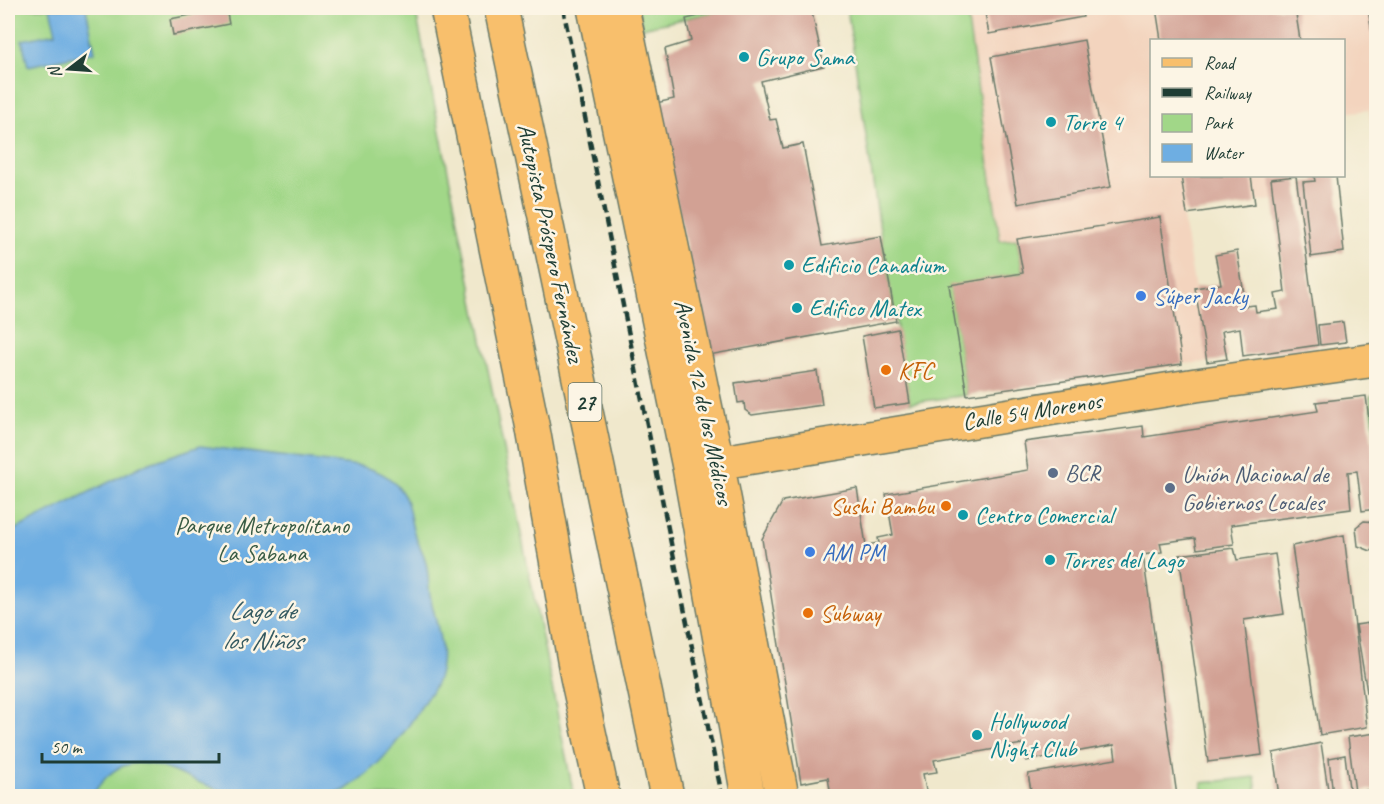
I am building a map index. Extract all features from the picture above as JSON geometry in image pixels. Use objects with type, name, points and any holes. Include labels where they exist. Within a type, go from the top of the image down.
[{"type":"main road","points":[[447,8],[533,429],[577,677],[603,796]]},
{"type":"main road","name":"Autopista Próspero Fernández","points":[[501,8],[667,796]]},
{"type":"main road","name":"Avenida 12 de los Médicos","points":[[594,8],[782,796]]},
{"type":"main road","name":"Avenida 12 de los Médicos","points":[[622,8],[703,465],[748,796]]},
{"type":"main road","name":"Calle 54 Morenos","points":[[703,465],[1196,385],[1377,360]]},
{"type":"shaded area","points":[[966,8],[1376,8],[1376,163],[1369,110],[1345,113],[1345,39],[1150,39],[1150,177],[1271,177],[1274,200],[1182,212],[1207,362],[1182,364],[1160,217],[1000,241]]},
{"type":"green space","name":"Parque Metropolitano La Sabana","points":[[8,8],[415,8],[574,796],[8,796]]},
{"type":"green space","points":[[638,8],[733,8],[642,28]]},
{"type":"green space","points":[[847,8],[966,8],[1000,241],[1017,239],[1023,273],[950,286],[967,395],[910,403],[881,236]]},
{"type":"green space","points":[[1376,395],[1376,442],[1370,396]]},
{"type":"green space","points":[[1255,777],[1257,796],[1204,796],[1202,783]]},
{"type":"water","points":[[50,8],[86,8],[95,52],[28,66],[22,40],[56,33]]},
{"type":"water","name":"Lago de los Niños","points":[[200,446],[360,466],[378,472],[393,481],[406,500],[414,533],[427,567],[441,650],[440,673],[436,684],[405,731],[379,763],[345,790],[337,793],[280,797],[241,795],[213,788],[157,766],[140,763],[123,766],[107,776],[92,796],[8,796],[8,533],[141,466]]},
{"type":"building","points":[[226,8],[229,24],[173,35],[170,19]]},
{"type":"building","points":[[733,8],[811,8],[824,66],[761,81],[770,120],[776,119],[783,148],[803,144],[822,246],[881,236],[896,321],[709,355],[656,103],[674,99],[665,49],[691,41],[686,19]]},
{"type":"building","points":[[984,8],[1081,8],[1083,17],[989,34]]},
{"type":"building","points":[[1156,8],[1295,8],[1300,39],[1161,39]]},
{"type":"building","points":[[1368,8],[1376,8],[1376,52],[1375,52]]},
{"type":"building","name":"Torre 4","points":[[1084,40],[1111,187],[1018,204],[991,57]]},
{"type":"building","points":[[1181,177],[1251,177],[1255,204],[1187,214]]},
{"type":"building","points":[[1296,177],[1318,345],[1243,356],[1240,328],[1222,331],[1227,359],[1207,362],[1195,288],[1221,284],[1215,255],[1237,251],[1246,306],[1255,305],[1256,312],[1278,309],[1275,294],[1285,292],[1271,179]]},
{"type":"building","points":[[1314,177],[1336,177],[1344,252],[1311,257],[1303,182],[1315,181]]},
{"type":"building","points":[[1160,217],[1182,364],[967,395],[949,285],[1023,273],[1017,239]]},
{"type":"building","points":[[1343,322],[1346,342],[1320,345],[1318,325]]},
{"type":"building","name":"KFC","points":[[898,329],[910,403],[874,408],[862,336]]},
{"type":"building","points":[[817,371],[822,405],[752,415],[745,410],[744,402],[738,403],[735,383]]},
{"type":"building","points":[[1366,396],[1376,475],[1376,509],[1362,511],[1357,471],[1348,472],[1351,509],[1231,525],[1234,544],[1197,549],[1195,538],[1160,543],[1162,552],[1143,555],[1177,796],[1120,796],[1120,792],[1096,796],[1032,796],[1028,774],[1116,759],[1114,745],[1026,761],[1022,744],[934,760],[937,772],[923,774],[927,796],[831,796],[828,778],[801,783],[762,539],[783,501],[857,488],[866,545],[879,543],[878,538],[893,535],[886,494],[1028,470],[1024,442],[1143,426],[1144,437],[1318,411],[1316,402]]},
{"type":"building","points":[[1364,521],[1376,522],[1376,544],[1371,551],[1358,546],[1356,527]]},
{"type":"building","points":[[1344,535],[1367,727],[1320,735],[1292,546]]},
{"type":"building","points":[[1234,548],[1237,560],[1275,554],[1284,614],[1244,620],[1262,755],[1208,762],[1179,555]]},
{"type":"building","points":[[1376,622],[1376,690],[1367,692],[1356,625]]},
{"type":"building","points":[[1376,733],[1376,789],[1355,792],[1348,737]]},
{"type":"building","points":[[1321,743],[1329,796],[1279,796],[1273,753]]},
{"type":"building","points":[[1345,755],[1350,796],[1333,796],[1329,758]]},
{"type":"railway","points":[[563,8],[722,796]]},
{"type":"place","name":"Grupo Sama","points":[[744,57]]},
{"type":"place","name":"Torre 4","points":[[1051,122]]},
{"type":"place","name":"Edificio Canadium","points":[[789,265]]},
{"type":"place","name":"Súper Jacky","points":[[1141,296]]},
{"type":"place","name":"Edifico Matex","points":[[797,308]]},
{"type":"place","name":"KFC","points":[[886,370]]},
{"type":"place","name":"BCR","points":[[1053,473]]},
{"type":"place","name":"Unión Nacional de Gobiernos Locales","points":[[1170,488]]},
{"type":"place","name":"Sushi Bambu","points":[[946,506]]},
{"type":"place","name":"Centro Comercial","points":[[963,515]]},
{"type":"place","name":"AM PM","points":[[810,552]]},
{"type":"place","name":"Torres del Lago","points":[[1050,560]]},
{"type":"place","name":"Subway","points":[[808,613]]},
{"type":"place","name":"Hollywood Night Club","points":[[977,735]]}]
